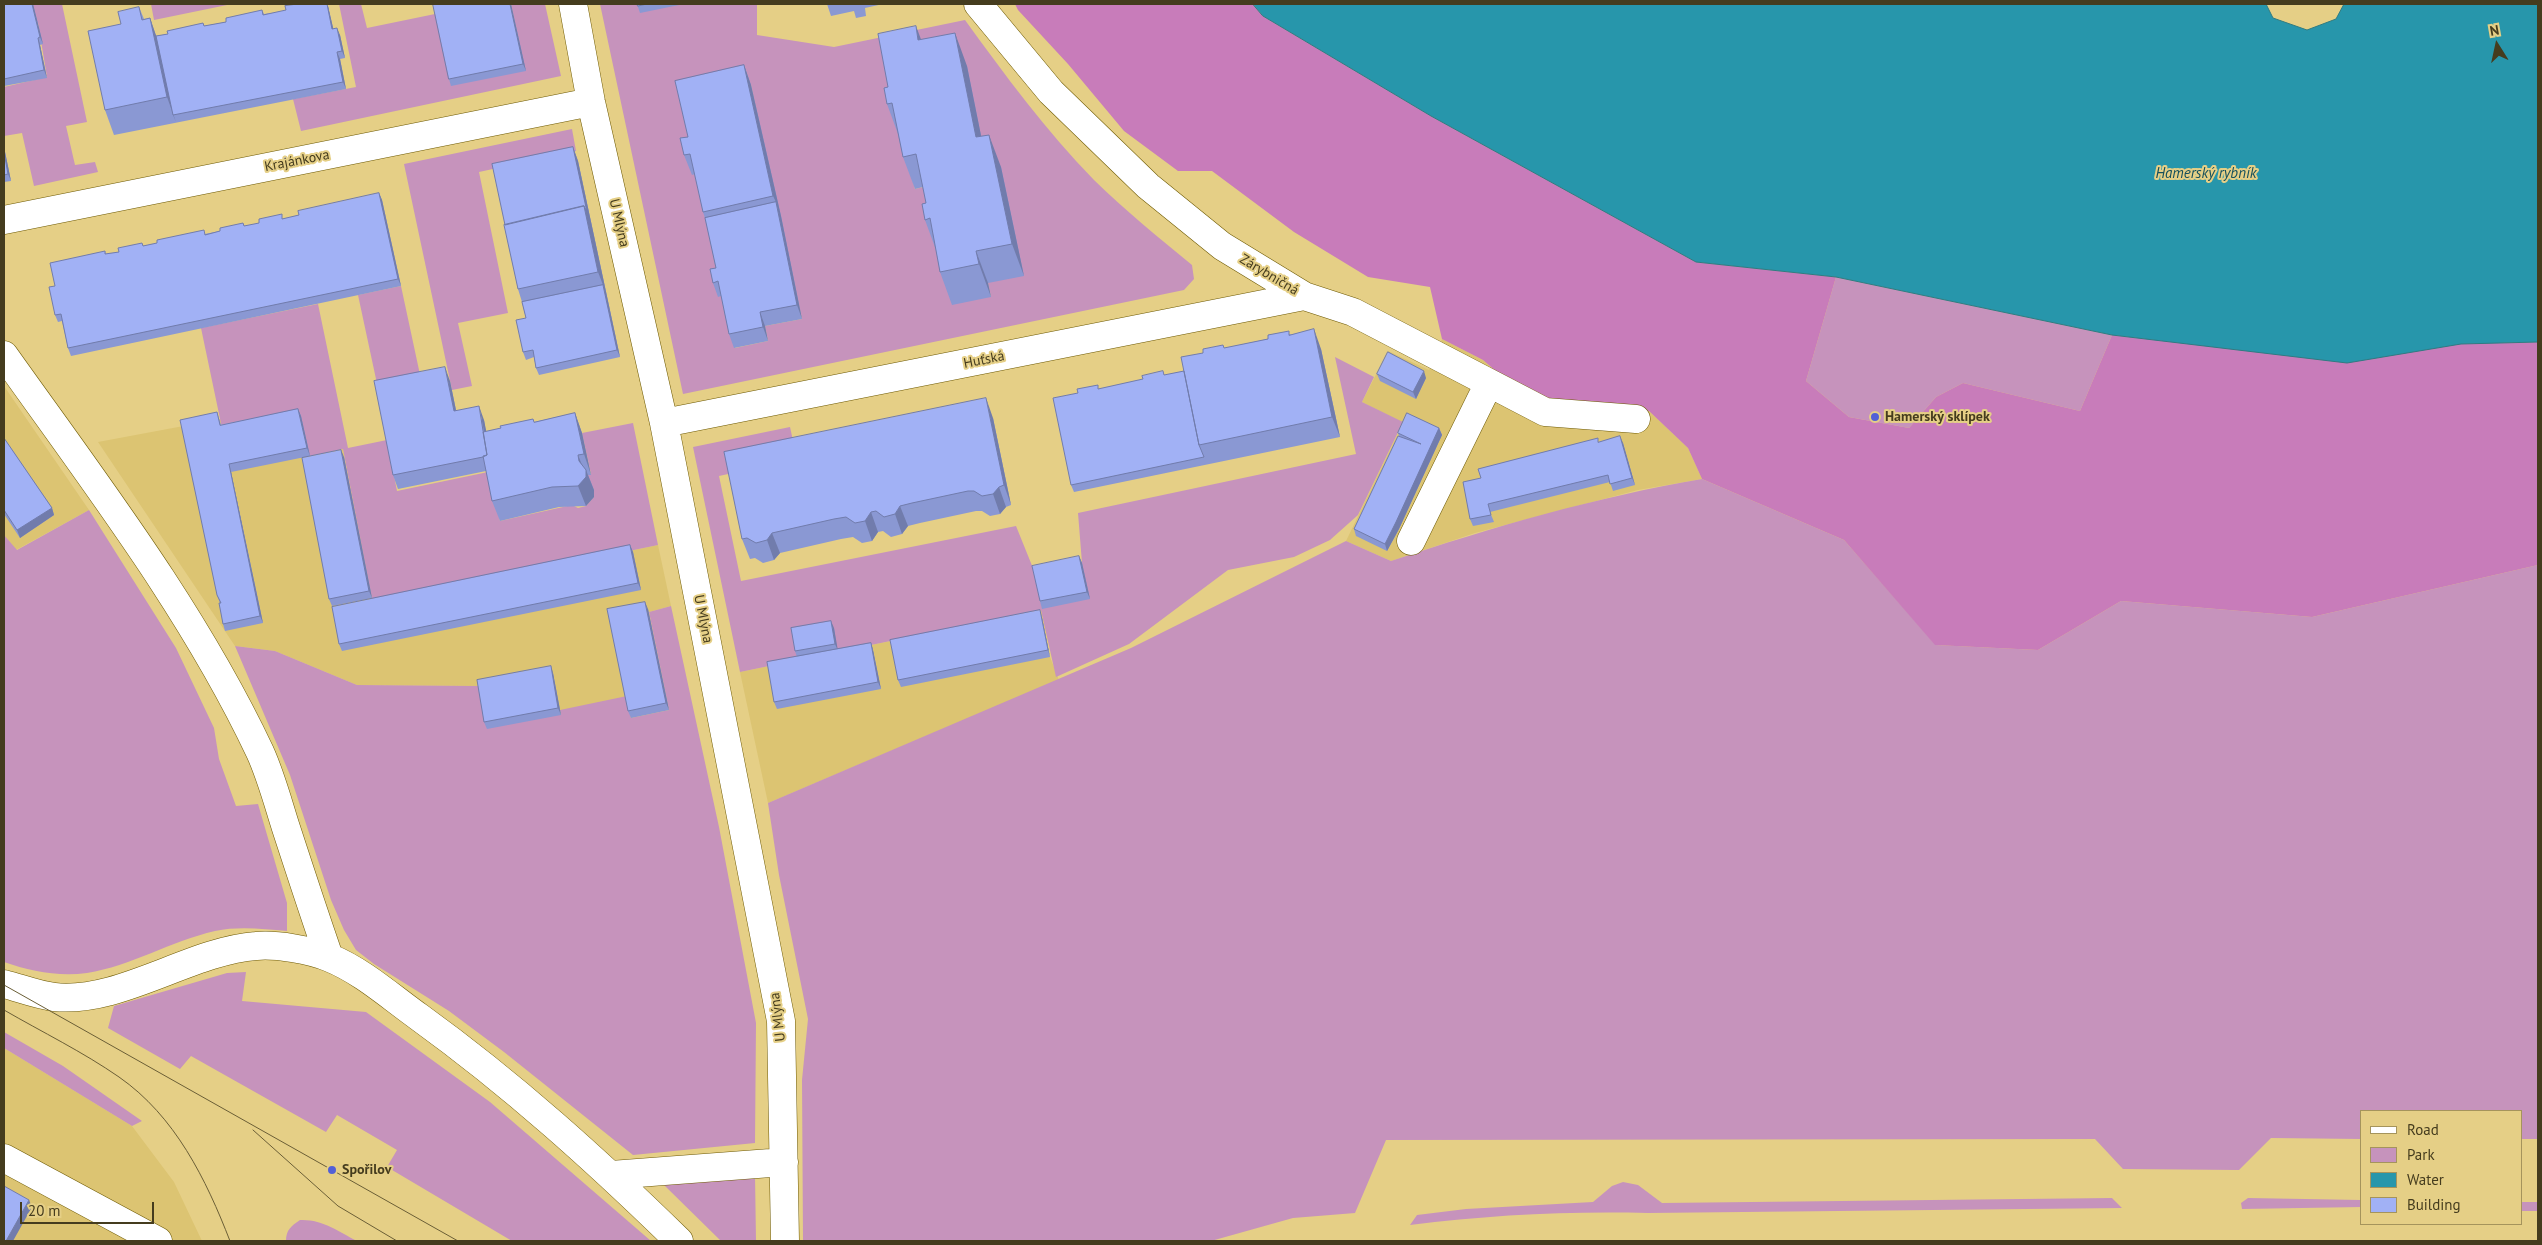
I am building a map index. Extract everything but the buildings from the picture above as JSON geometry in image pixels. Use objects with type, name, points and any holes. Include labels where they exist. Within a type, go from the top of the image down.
[{"type":"street","name":"U Mlýna","points":[[572,4],[591,102],[664,423],[781,1021],[785,1241]]},
{"type":"street","name":"Zárybničná","points":[[978,4],[1051,92],[1148,186],[1222,246],[1304,296],[1352,312],[1545,412],[1636,419]]},
{"type":"street","name":"Krajánkova","points":[[4,220],[591,102]]},
{"type":"street","name":"Huťská","points":[[664,423],[1304,296]]},
{"type":"street","points":[[4,355],[105,497],[200,639],[241,715],[261,754],[273,787],[328,957]]},
{"type":"street","points":[[1411,541],[1489,383]]},
{"type":"street","points":[[4,984],[53,997],[80,997],[104,992],[236,949],[277,946],[328,957],[366,979],[459,1046],[530,1103],[611,1174],[680,1241]]},
{"type":"street","points":[[4,1158],[158,1241]]},
{"type":"street","points":[[611,1174],[784,1162]]},
{"type":"shaded area","points":[[1015,4],[1253,4],[1263,16],[1431,116],[1696,262],[1836,277],[1806,381],[1849,417],[1909,428],[1936,397],[1963,383],[2080,411],[2112,335],[2223,347],[2538,342],[2538,565],[2312,617],[2121,601],[2038,650],[1935,645],[1844,540],[1702,479],[1688,448],[1649,411],[1599,408],[1520,392],[1483,360],[1442,339],[1430,287],[1368,277],[1294,232],[1212,171],[1178,171],[1124,131],[1068,64],[1018,10]]},
{"type":"shaded area","points":[[1442,339],[1483,360],[1520,392],[1599,408],[1649,411],[1688,448],[1702,479],[1638,490],[1475,533],[1391,561],[1346,541],[1403,423],[1362,402],[1388,351],[1429,370]]},
{"type":"shaded area","points":[[4,386],[89,510],[16,550],[4,535]]},
{"type":"shaded area","points":[[221,419],[223,432],[343,449],[374,604],[658,545],[671,606],[649,612],[669,710],[631,718],[560,711],[561,715],[487,729],[479,686],[357,685],[275,651],[235,646],[98,442]]},
{"type":"shaded area","points":[[1042,610],[1050,657],[1059,680],[768,803],[740,672]]},
{"type":"shaded area","points":[[4,1048],[132,1126],[174,1182],[202,1241],[4,1241]]},
{"type":"green space","points":[[31,4],[62,4],[87,122],[66,126],[75,165],[95,162],[98,172],[34,186],[22,133],[4,136],[4,87],[47,77],[38,23],[36,23]]},
{"type":"green space","points":[[151,4],[232,4],[154,20]]},
{"type":"green space","points":[[339,4],[361,4],[367,28],[435,14],[525,71],[511,4],[545,4],[561,76],[301,131],[293,99],[356,87]]},
{"type":"green space","points":[[600,4],[757,4],[757,35],[834,47],[965,20],[1026,102],[1076,161],[1118,202],[1192,265],[1194,279],[1184,290],[683,394]],"holes":[[[751,85],[802,319],[765,326],[768,341],[735,348],[695,157]],[[896,120],[988,283],[991,297],[928,186],[915,189]]]},
{"type":"green space","points":[[572,129],[576,151],[479,172],[508,313],[458,323],[472,386],[452,390],[404,164]]},
{"type":"green space","points":[[1836,277],[2112,335],[2080,411],[1963,383],[1936,397],[1909,428],[1849,417],[1806,381]]},
{"type":"green space","points":[[401,286],[422,384],[379,393],[358,295]]},
{"type":"green space","points":[[318,304],[348,448],[387,440],[397,491],[488,472],[500,521],[572,505],[578,508],[586,506],[594,497],[594,490],[586,475],[591,474],[582,433],[633,423],[658,545],[373,604],[343,449],[310,456],[223,433],[201,328]]},
{"type":"green space","points":[[1335,357],[1374,377],[1362,402],[1403,422],[1358,515],[1330,540],[1294,557],[1228,570],[1129,644],[1056,677],[1041,610],[740,672],[693,447],[790,427],[797,459],[719,476],[741,581],[1016,526],[1035,573],[1082,563],[1078,513],[1356,454]]},
{"type":"green space","points":[[1702,479],[1844,540],[1936,645],[2038,650],[2121,601],[2312,617],[2538,565],[2538,1139],[2522,1139],[2522,1110],[2360,1110],[2360,1139],[2271,1138],[2239,1170],[2123,1169],[2095,1139],[1386,1140],[1355,1213],[1293,1218],[1211,1241],[803,1241],[802,1080],[808,1019],[779,875],[768,803],[1131,648],[1346,541],[1391,561],[1545,514],[1662,486]]},
{"type":"green space","points":[[89,510],[176,648],[214,728],[219,759],[236,806],[258,804],[287,903],[287,931],[242,928],[224,929],[199,935],[119,965],[87,973],[65,974],[44,972],[4,962],[4,535],[17,550]]},
{"type":"green space","points":[[671,606],[719,827],[756,1023],[755,1143],[633,1155],[504,1052],[449,1011],[374,964],[356,950],[344,930],[331,900],[290,775],[235,646],[275,651],[357,685],[479,686],[561,715],[560,710],[627,696],[631,718],[669,710],[649,612]]},
{"type":"green space","points":[[246,972],[242,1001],[366,1012],[490,1102],[651,1241],[512,1241],[387,1167],[397,1150],[337,1115],[326,1132],[191,1056],[180,1069],[108,1028],[114,1006],[227,973]]},
{"type":"green space","points":[[4,1032],[63,1066],[142,1121],[132,1126],[4,1048]]},
{"type":"green space","points":[[755,1175],[756,1241],[721,1241],[664,1185]]},
{"type":"green space","points":[[1623,1182],[1638,1185],[1662,1203],[2112,1198],[2122,1208],[1558,1213],[1499,1216],[1410,1225],[1417,1215],[1466,1209],[1593,1202],[1612,1186]]},
{"type":"green space","points":[[2248,1198],[2360,1200],[2360,1207],[2242,1209],[2241,1203]]},
{"type":"green space","points":[[2522,1202],[2538,1202],[2538,1211],[2522,1211]]},
{"type":"green space","points":[[300,1220],[316,1221],[357,1241],[286,1241],[290,1229]]},
{"type":"water","name":"Hamerský rybník","points":[[1253,4],[2266,4],[2273,18],[2307,30],[2336,19],[2344,4],[2538,4],[2538,342],[2461,344],[2347,363],[2112,335],[1836,277],[1696,262],[1431,116],[1263,16]]},
{"type":"tram line","points":[[4,985],[458,1241]]},
{"type":"tram line","points":[[4,1010],[119,1077],[157,1110],[187,1150],[221,1218],[230,1241]]},
{"type":"tram line","points":[[253,1130],[338,1206],[397,1241]]},
{"type":"place","name":"Hamerský sklípek","points":[[1875,417]]},
{"type":"place","name":"Spořilov","points":[[332,1170]]}]
